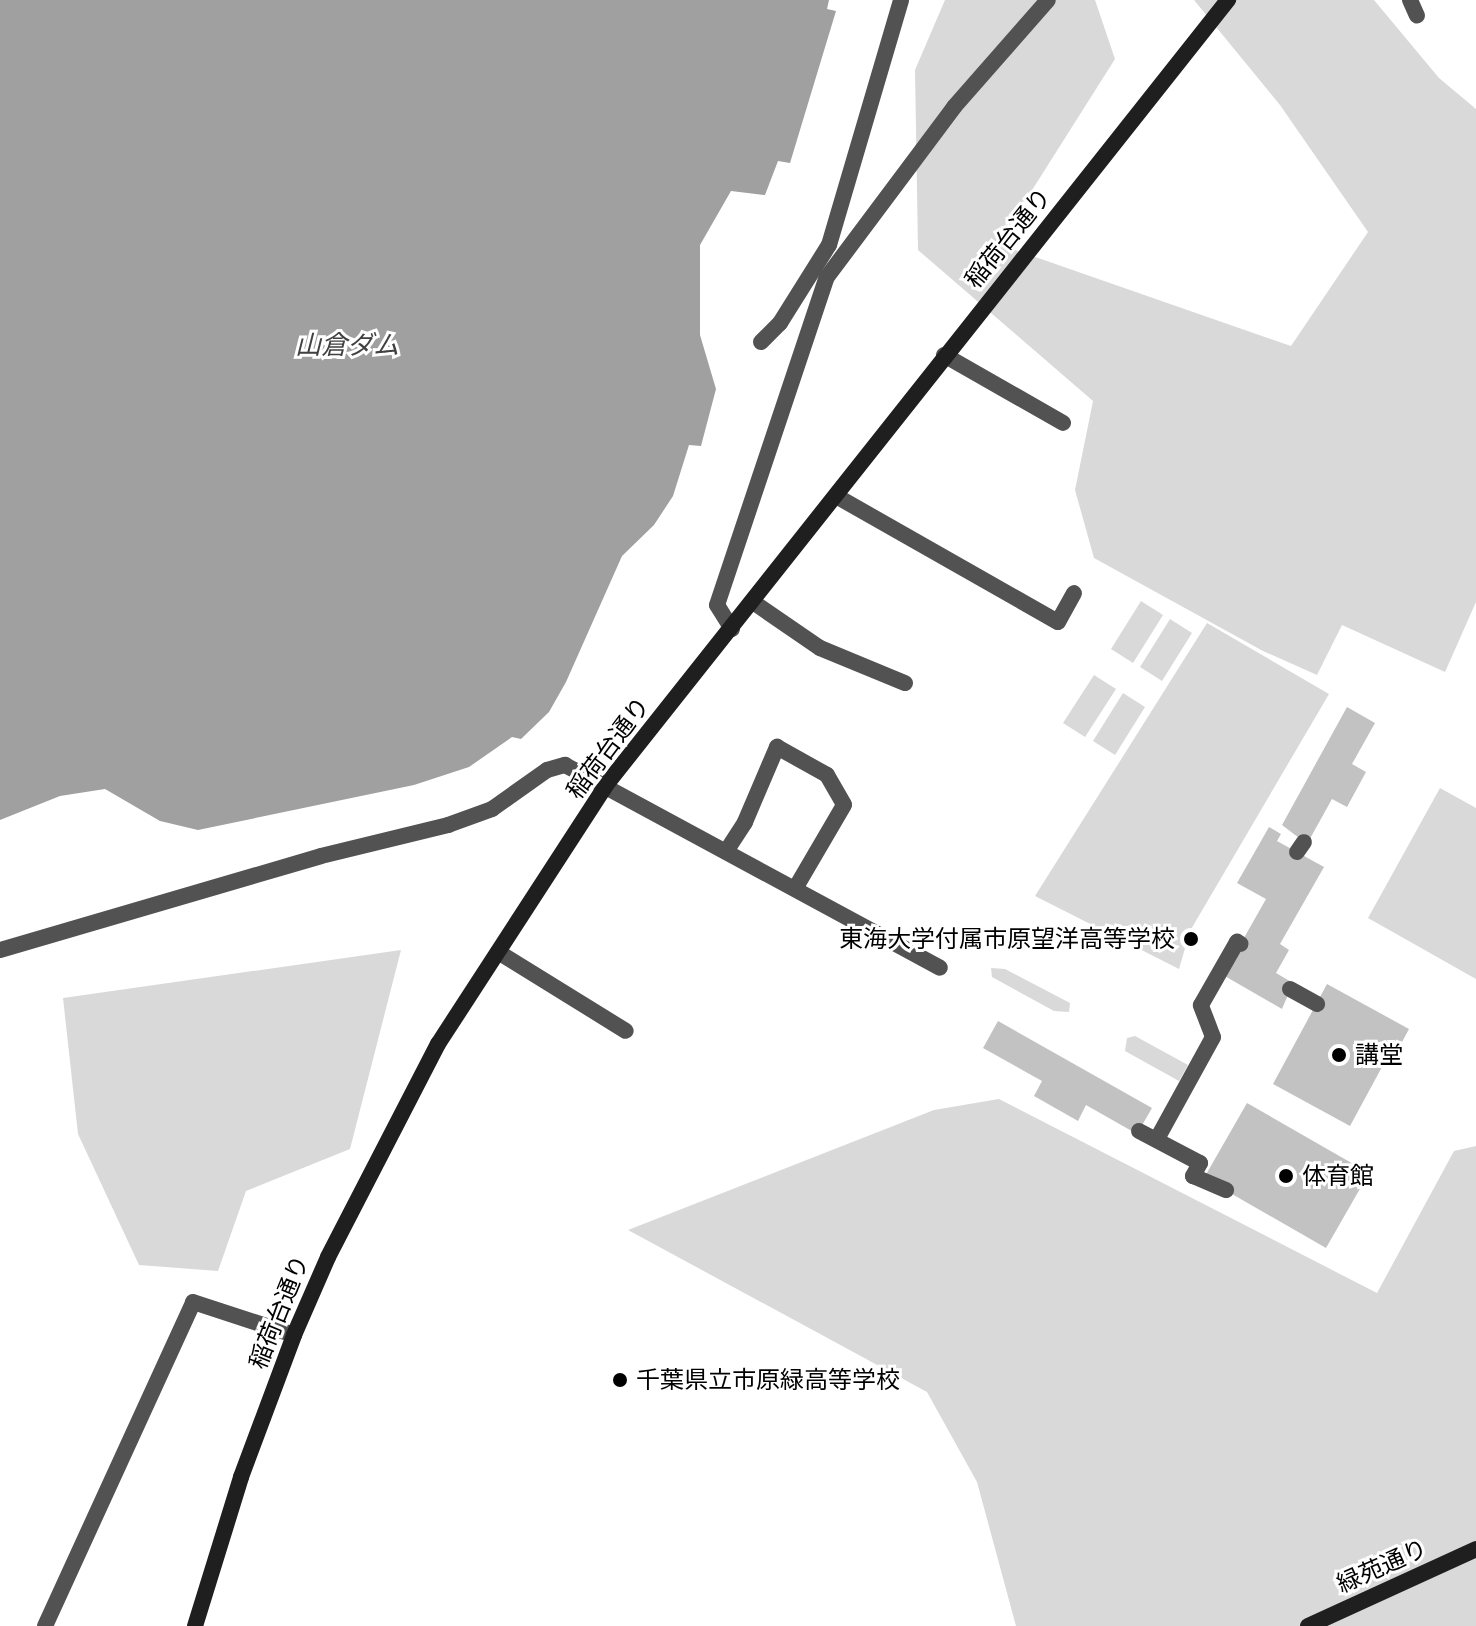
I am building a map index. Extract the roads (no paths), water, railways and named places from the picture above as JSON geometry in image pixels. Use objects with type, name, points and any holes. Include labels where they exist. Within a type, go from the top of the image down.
[{"type":"street","points":[[761,342],[780,323],[829,245],[901,0]]},
{"type":"street","points":[[732,629],[717,605],[827,277],[954,107],[1048,0]]},
{"type":"street","name":"稲荷台通り","points":[[195,1626],[241,1477],[294,1335],[328,1257],[438,1044],[606,785],[1228,0]]},
{"type":"street","points":[[1410,0],[1417,16]]},
{"type":"street","points":[[944,355],[1063,423]]},
{"type":"street","points":[[836,496],[1058,622],[1074,593]]},
{"type":"street","points":[[753,602],[820,648],[905,683]]},
{"type":"street","points":[[727,850],[745,822],[777,747],[827,775],[844,805],[796,887]]},
{"type":"street","points":[[0,950],[321,856],[448,825],[492,809],[547,770],[565,765],[796,887],[940,968]]},
{"type":"street","points":[[1157,1139],[1213,1037],[1201,1005],[1237,942],[1241,944]]},
{"type":"street","points":[[498,952],[626,1031]]},
{"type":"street","points":[[1290,989],[1317,1004]]},
{"type":"street","points":[[1139,1131],[1200,1163],[1193,1176],[1226,1190]]},
{"type":"street","points":[[45,1626],[193,1302],[294,1335]]},
{"type":"street","name":"緑苑通り","points":[[1308,1626],[1476,1549]]},
{"type":"water","name":"山倉ダム","points":[[0,0],[829,0],[827,9],[836,11],[790,163],[778,161],[765,195],[731,191],[700,245],[700,335],[716,389],[701,446],[689,445],[673,496],[654,525],[622,556],[566,682],[549,712],[521,739],[512,737],[469,767],[414,785],[198,830],[160,821],[105,789],[60,796],[0,820]]},
{"type":"place","name":"東海大学付属市原望洋高等学校","points":[[1191,939]]},
{"type":"place","name":"講堂","points":[[1339,1055]]},
{"type":"place","name":"体育館","points":[[1286,1176]]},
{"type":"place","name":"千葉県立市原緑高等学校","points":[[620,1380]]}]
